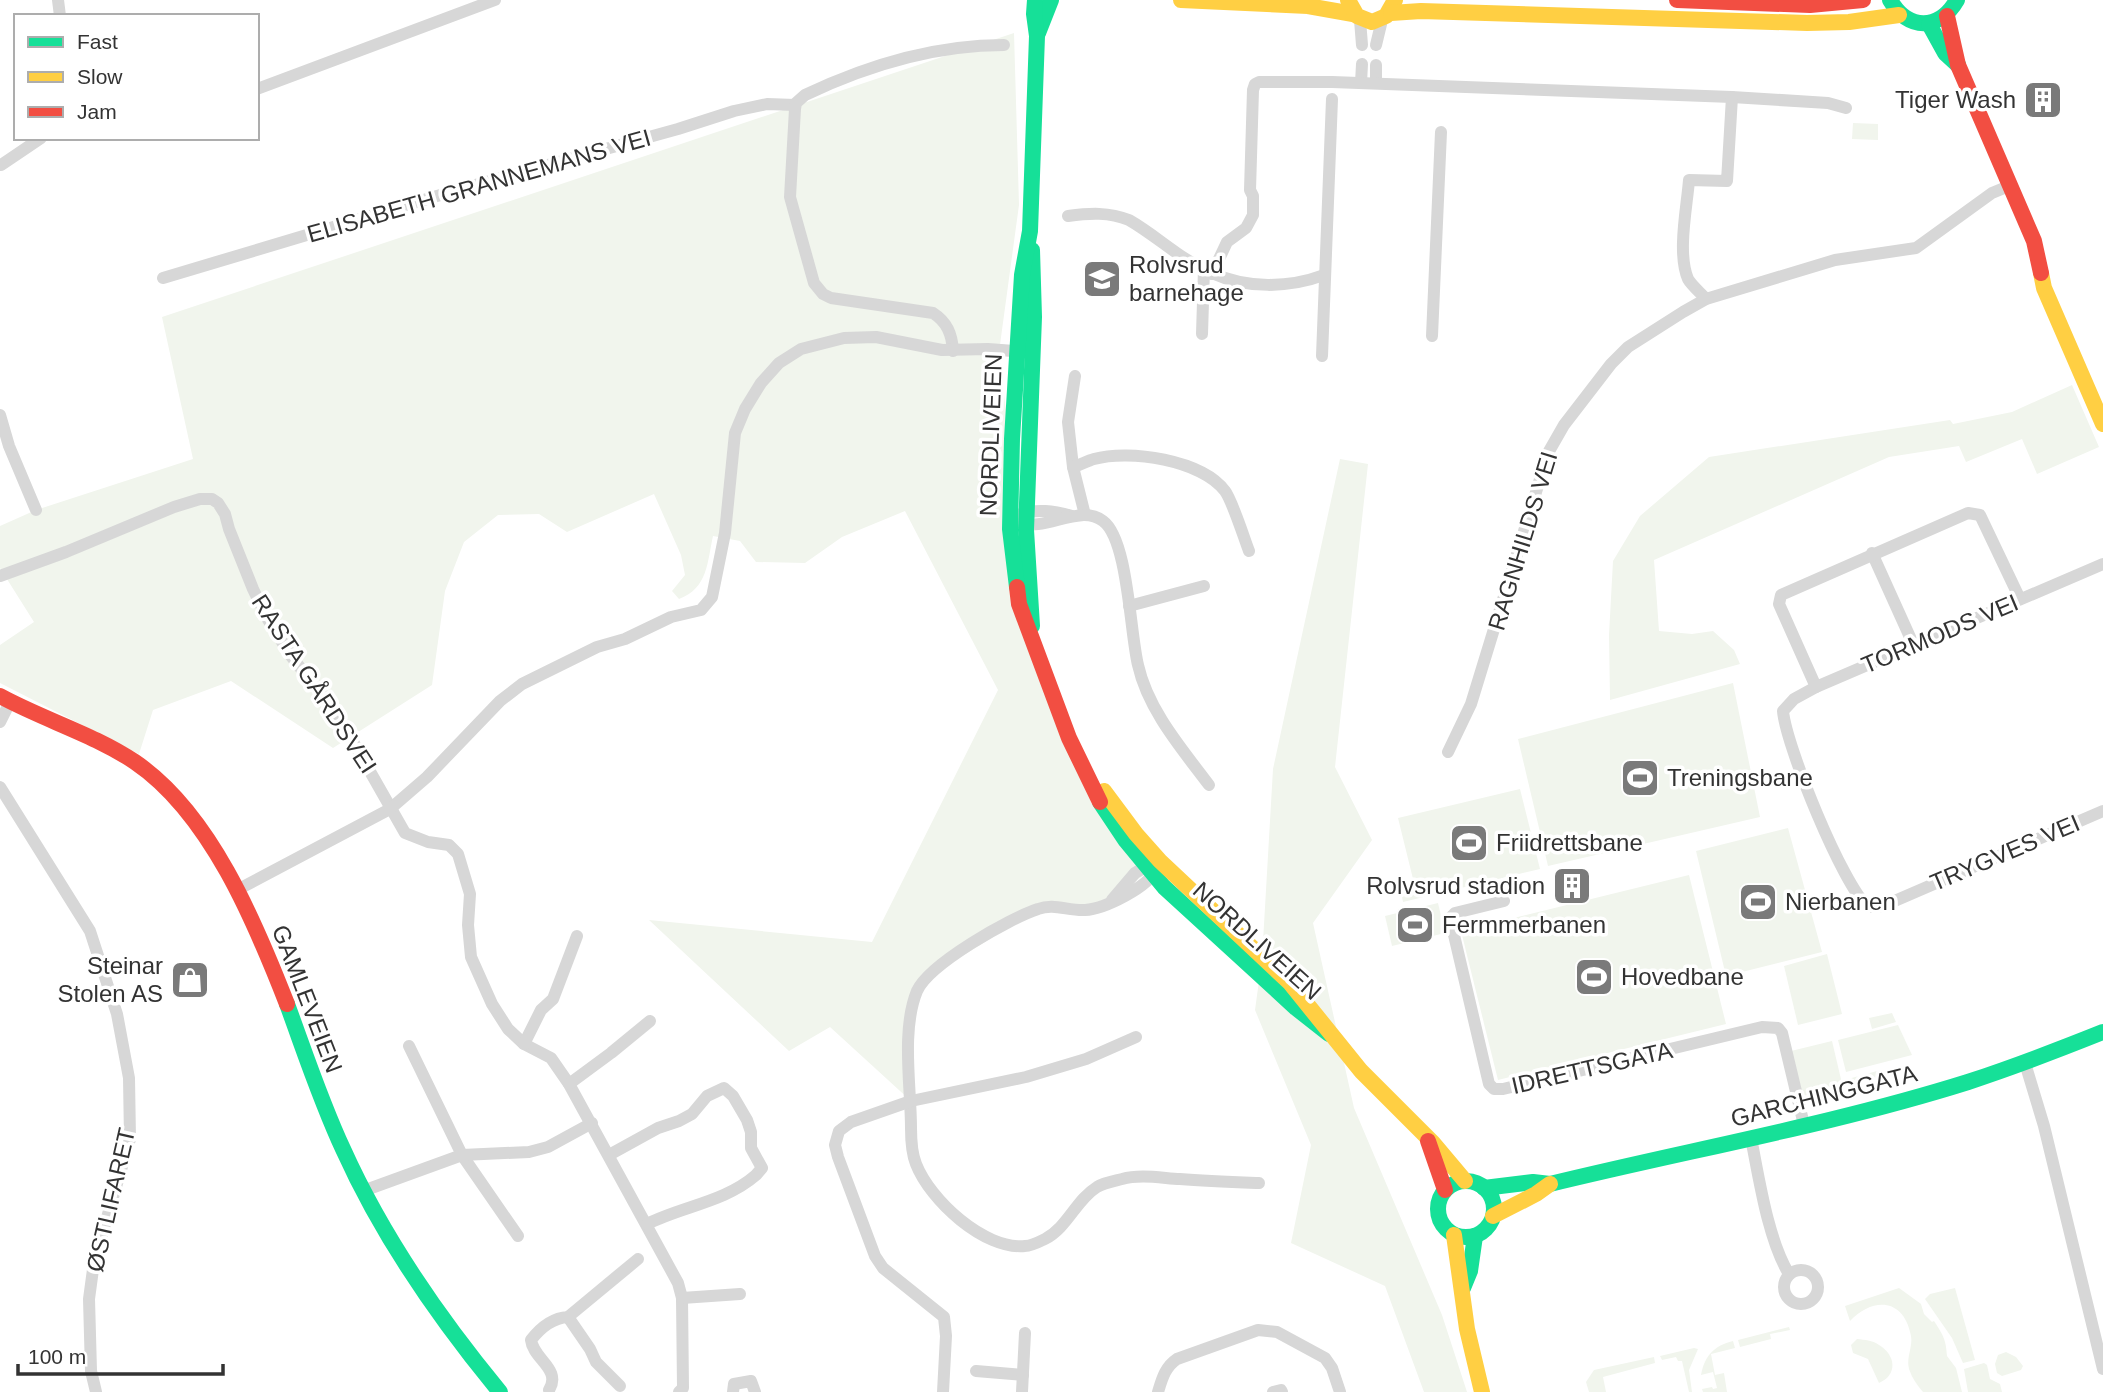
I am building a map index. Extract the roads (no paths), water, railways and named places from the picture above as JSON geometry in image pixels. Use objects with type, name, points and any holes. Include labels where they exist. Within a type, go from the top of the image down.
[{"type":"main road","name":"NORDLIVEIEN","points":[[1033,639],[1026,518],[1033,353],[1034,275],[1030,231],[1037,36],[1035,0]]},
{"type":"main road","name":"NORDLIVEIEN","points":[[1037,36],[1051,0]]},
{"type":"main road","points":[[1181,0],[1354,11],[1371,23],[1389,11],[1807,23],[1849,22],[1899,15]]},
{"type":"main road","points":[[1678,0],[1810,5],[1863,0]]},
{"type":"main road","points":[[1890,0],[1899,15],[1912,23],[1929,24],[1947,16],[1957,0]]},
{"type":"main road","points":[[1947,16],[1958,65],[2034,241],[2043,288],[2103,424]]},
{"type":"main road","points":[[1929,24],[1945,53],[1958,65]]},
{"type":"main road","name":"NORDLIVEIEN","points":[[1030,231],[1022,275],[1016,351],[1010,518],[1019,604],[1060,717],[1088,774],[1153,867],[1290,983],[1329,1034],[1372,1083],[1428,1141],[1447,1156],[1465,1181]]},
{"type":"main road","name":"GAMLEVEIEN","points":[[5,699],[111,747],[152,775],[177,800],[199,828],[237,890],[268,958],[332,1124],[363,1191],[426,1296],[500,1392]]},
{"type":"main road","name":"GARCHINGGATA","points":[[1484,1188],[1533,1182],[1550,1184],[1892,1105],[1986,1077],[2103,1032]]},
{"type":"main road","name":"NORDLIVEIEN","points":[[1428,1141],[1445,1190]]},
{"type":"main road","points":[[1465,1181],[1484,1188],[1493,1201],[1493,1216],[1487,1228],[1475,1236],[1464,1237],[1454,1235],[1444,1227],[1438,1215],[1439,1201],[1445,1190],[1455,1183],[1465,1181]]},
{"type":"main road","name":"GARCHINGGATA","points":[[1493,1216],[1536,1195],[1550,1184]]},
{"type":"main road","points":[[1454,1235],[1457,1269],[1464,1289],[1467,1329],[1482,1392]]},
{"type":"main road","points":[[1464,1289],[1471,1271],[1475,1236]]},
{"type":"street","points":[[259,88],[495,0]]},
{"type":"street","points":[[1354,11],[1362,45]]},
{"type":"street","points":[[1376,45],[1389,11]]},
{"type":"street","points":[[953,351],[951,334],[933,313],[831,298],[817,288],[790,197],[795,105],[805,95],[886,63],[962,46],[1004,45]]},
{"type":"street","points":[[1361,83],[1362,64]]},
{"type":"street","points":[[1376,65],[1376,83]]},
{"type":"street","points":[[1202,334],[1208,271],[1227,242],[1246,228],[1253,215],[1253,196],[1250,190],[1255,85],[1259,82],[1376,83],[1623,95],[1732,97],[1828,103],[1846,108]]},
{"type":"street","points":[[1706,299],[1689,281],[1685,267],[1689,180],[1727,181],[1732,97]]},
{"type":"street","points":[[1322,356],[1332,99]]},
{"type":"street","name":"ELISABETH GRANNEMANS VEI","points":[[163,278],[734,111],[767,104],[795,105]]},
{"type":"street","points":[[1432,336],[1441,132]]},
{"type":"street","points":[[1,165],[38,140]]},
{"type":"street","name":"RAGNHILDS VEI","points":[[1448,752],[1471,704],[1514,569],[1535,488],[1548,453],[1558,435],[1611,363],[1628,347],[1706,299],[1835,260],[1916,248],[1982,200],[2009,186]]},
{"type":"street","points":[[1068,216],[1101,213],[1129,220],[1208,271],[1228,279],[1279,285],[1303,283],[1324,275]]},
{"type":"street","points":[[237,890],[390,810],[427,777],[500,701],[522,684],[597,647],[625,639],[671,617],[701,610],[712,597],[725,533],[735,433],[745,409],[761,383],[779,363],[801,349],[844,338],[876,337],[953,351],[988,349],[1033,353]]},
{"type":"street","points":[[1075,376],[1068,422],[1079,516]]},
{"type":"street","points":[[0,415],[9,446],[36,510]]},
{"type":"street","points":[[1073,467],[1094,459],[1122,455],[1163,460],[1198,469],[1217,481],[1227,493],[1249,551]]},
{"type":"street","name":"RASTA GÅRDSVEI","points":[[0,576],[89,543],[174,507],[200,499],[212,499],[225,514],[243,565],[267,618],[291,656],[339,718],[376,780],[390,810]]},
{"type":"street","points":[[1816,687],[1779,604],[1781,594],[1872,553],[1968,513],[1980,515],[2020,599]]},
{"type":"street","points":[[1010,518],[1054,522],[1079,516],[1102,519],[1113,533],[1118,545],[1138,666],[1150,699],[1209,785]]},
{"type":"street","points":[[1872,553],[1914,646]]},
{"type":"street","name":"TORMODS VEI","points":[[1868,907],[1859,900],[1836,854],[1791,748],[1784,726],[1783,711],[1794,699],[1816,687],[2103,564]]},
{"type":"street","points":[[1129,606],[1204,586]]},
{"type":"street","points":[[0,722],[5,699]]},
{"type":"street","name":"ØSTLIFARET","points":[[0,787],[90,931],[117,1014],[129,1078],[130,1139],[94,1262],[89,1299],[91,1371],[96,1392]]},
{"type":"street","points":[[390,810],[405,833],[428,842],[449,845],[458,854],[470,894],[468,925],[471,957],[492,1004],[508,1029],[524,1044],[551,1058],[569,1084],[678,1283],[682,1298],[683,1391]]},
{"type":"street","name":"TRYGVES VEI","points":[[1868,907],[1883,906],[2103,811]]},
{"type":"street","points":[[1153,867],[1121,887],[1112,900],[1089,909],[1058,906],[1027,913],[962,949],[925,979],[917,991],[908,1049],[911,1135],[915,1163],[928,1188],[950,1213],[998,1242],[1025,1247],[1047,1238],[1097,1186],[1125,1178],[1259,1183]]},
{"type":"street","name":"IDRETTSGATA","points":[[1504,901],[1455,913],[1450,918],[1489,1084],[1494,1089],[1762,1027],[1778,1028],[1782,1033],[1804,1125]]},
{"type":"street","points":[[524,1044],[541,1010],[553,999],[577,936]]},
{"type":"street","points":[[569,1084],[650,1021]]},
{"type":"street","points":[[943,1392],[946,1336],[944,1317],[883,1268],[875,1256],[835,1145],[839,1131],[851,1122],[911,1101],[1026,1077],[1086,1059],[1136,1037]]},
{"type":"street","points":[[409,1046],[462,1155],[517,1236]]},
{"type":"street","points":[[2025,1063],[2044,1126],[2103,1369]]},
{"type":"street","points":[[609,1155],[658,1128],[680,1121],[692,1114],[707,1096],[724,1088],[733,1096],[747,1120],[751,1132],[751,1148],[762,1168],[756,1175],[703,1205],[671,1213],[650,1229]]},
{"type":"street","points":[[363,1191],[462,1155],[529,1152],[548,1147],[592,1124]]},
{"type":"street","points":[[1751,1138],[1780,1259],[1789,1275]]},
{"type":"street","points":[[548,1390],[553,1383],[553,1376],[531,1346],[531,1340],[539,1329],[557,1318],[568,1317],[638,1259]]},
{"type":"street","points":[[682,1298],[740,1294]]},
{"type":"street","points":[[568,1317],[596,1362],[620,1386]]},
{"type":"street","points":[[1158,1392],[1164,1373],[1177,1359],[1264,1329],[1281,1332],[1325,1358],[1332,1368],[1340,1392]]},
{"type":"street","points":[[1022,1392],[1025,1333]]},
{"type":"street","points":[[976,1371],[1023,1375]]},
{"type":"street","points":[[733,1392],[735,1383],[751,1381],[755,1392]]},
{"type":"street","points":[[1273,1392],[1282,1392]]},
{"type":"place","name":"Tiger Wash","points":[[2043,100]]},
{"type":"place","name":"Rolvsrud barnehage","points":[[1102,279]]},
{"type":"place","name":"Treningsbane","points":[[1640,778]]},
{"type":"place","name":"Friidrettsbane","points":[[1469,843]]},
{"type":"place","name":"Rolvsrud stadion","points":[[1572,886]]},
{"type":"place","name":"Nierbanen","points":[[1758,902]]},
{"type":"place","name":"Fermmerbanen","points":[[1415,925]]},
{"type":"place","name":"Hovedbane","points":[[1594,977]]},
{"type":"place","name":"Steinar Stolen AS","points":[[190,980]]}]
